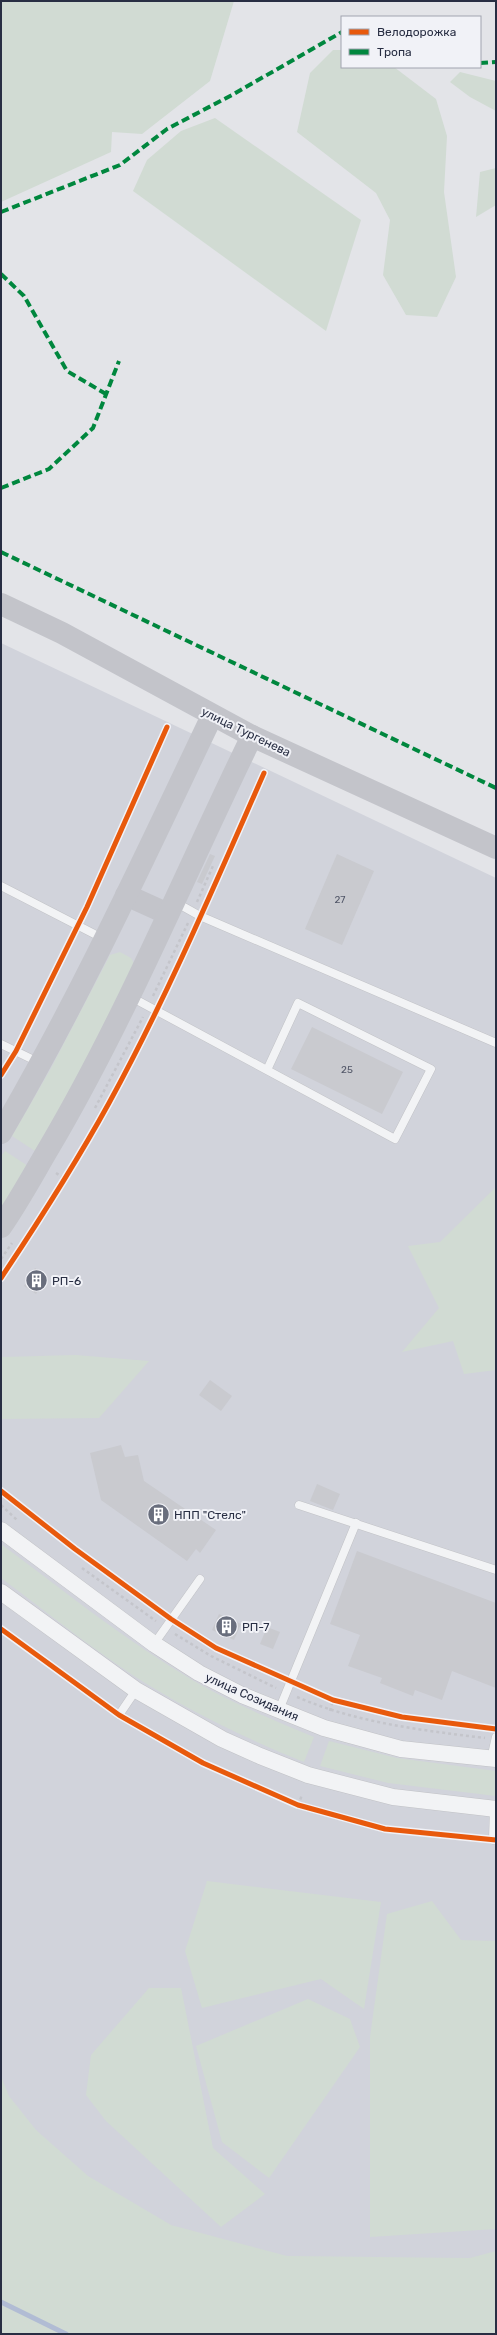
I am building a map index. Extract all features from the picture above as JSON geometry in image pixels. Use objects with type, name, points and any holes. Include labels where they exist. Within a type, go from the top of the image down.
[{"type":"street","name":"улица Тургенева","points":[[1,604],[62,633],[212,716],[252,736],[496,848]]},
{"type":"street","points":[[1,1133],[41,1064],[105,939],[212,716]]},
{"type":"street","points":[[1,1227],[75,1104],[130,997],[252,736]]},
{"type":"street","points":[[126,895],[171,907]]},
{"type":"street","name":"улица Созидания","points":[[1,1530],[154,1644],[199,1672],[242,1695],[324,1728],[401,1749],[494,1759]]},
{"type":"street","points":[[1,1592],[136,1690],[222,1739],[308,1775],[393,1797],[495,1809]]},
{"type":"lane","points":[[1,886],[105,939]]},
{"type":"lane","points":[[171,907],[200,916],[496,1043]]},
{"type":"lane","points":[[130,997],[395,1139],[431,1069],[298,1003],[267,1070]]},
{"type":"lane","points":[[1,1044],[41,1064]]},
{"type":"lane","points":[[299,1505],[496,1570]]},
{"type":"lane","points":[[279,1710],[356,1523]]},
{"type":"lane","points":[[154,1644],[200,1578]]},
{"type":"lane","points":[[119,1715],[136,1690]]},
{"type":"lane","points":[[494,1759],[496,1738]]},
{"type":"lane","points":[[493,1840],[495,1809]]},
{"type":"path","points":[[62,1184],[69,1172]]},
{"type":"path","points":[[56,1173],[66,1179]]},
{"type":"path","points":[[1,1505],[18,1521]]},
{"type":"path","points":[[81,1568],[165,1628],[211,1656],[330,1711],[402,1727],[496,1738]]},
{"type":"path","points":[[326,1697],[341,1702]]},
{"type":"path","points":[[330,1711],[333,1700]]},
{"type":"path","points":[[298,1805],[302,1795]]},
{"type":"path","points":[[291,1802],[305,1807]]},
{"type":"shaded area","points":[[1,1],[234,1],[210,81],[142,134],[112,132],[111,152],[1,202]]},
{"type":"shaded area","points":[[333,50],[341,50],[341,68],[395,68],[436,99],[447,136],[444,192],[456,277],[437,317],[406,315],[383,275],[390,220],[376,193],[297,132],[310,73]]},
{"type":"shaded area","points":[[460,72],[496,81],[496,111],[470,97],[450,82]]},
{"type":"shaded area","points":[[215,118],[361,220],[326,331],[133,191],[147,160],[181,131]]},
{"type":"shaded area","points":[[496,168],[496,205],[476,217],[480,172]]},
{"type":"shaded area","points":[[1,643],[496,878],[496,2334],[1,2334]]},
{"type":"shaded area","points":[[120,952],[131,958],[135,965],[75,1083],[35,1151],[12,1136],[50,1070],[110,955]]},
{"type":"shaded area","points":[[5,1151],[28,1166],[1,1208],[1,1156]]},
{"type":"shaded area","points":[[496,1187],[496,1370],[464,1374],[453,1341],[402,1352],[439,1308],[408,1246],[440,1242]]},
{"type":"shaded area","points":[[76,1355],[149,1361],[99,1418],[1,1419],[1,1357]]},
{"type":"shaded area","points":[[1,1544],[96,1615],[169,1666],[223,1697],[314,1737],[304,1762],[237,1733],[194,1711],[151,1687],[98,1651],[1,1578]]},
{"type":"shaded area","points":[[329,1741],[397,1758],[496,1771],[496,1796],[388,1783],[320,1766]]},
{"type":"shaded area","points":[[207,1881],[381,1902],[364,2009],[321,1979],[202,2008],[185,1951]]},
{"type":"shaded area","points":[[432,1901],[461,1940],[496,1941],[496,2229],[370,2237],[370,2037],[387,1914]]},
{"type":"shaded area","points":[[149,1988],[181,1988],[213,2148],[265,2194],[221,2227],[106,2121],[86,2095],[91,2055]]},
{"type":"shaded area","points":[[308,1999],[350,2019],[360,2047],[269,2178],[222,2142],[196,2046]]},
{"type":"shaded area","points":[[1,2076],[9,2096],[36,2130],[88,2176],[171,2225],[287,2256],[470,2258],[496,2251],[496,2334],[1,2334]]},
{"type":"building","points":[[210,854],[215,856],[202,884],[197,882]]},
{"type":"building","points":[[337,854],[374,871],[342,945],[305,929]]},
{"type":"building","points":[[312,1027],[403,1072],[382,1114],[291,1069]]},
{"type":"building","name":"РП-6","points":[[35,1268],[47,1276],[36,1294],[24,1286]]},
{"type":"building","points":[[210,1380],[232,1396],[221,1411],[199,1395]]},
{"type":"building","name":"НПП \"Стелс\"","points":[[121,1445],[125,1457],[138,1455],[144,1481],[216,1530],[200,1553],[196,1549],[187,1561],[101,1500],[90,1453]]},
{"type":"building","points":[[317,1484],[340,1494],[333,1510],[310,1501]]},
{"type":"building","points":[[357,1551],[496,1603],[496,1688],[452,1671],[442,1700],[415,1690],[413,1696],[380,1683],[382,1678],[348,1666],[360,1635],[330,1624]]},
{"type":"building","name":"РП-7","points":[[219,1614],[241,1624],[234,1640],[212,1630]]},
{"type":"building","points":[[267,1627],[280,1632],[273,1649],[260,1644]]},
{"type":"waterway","points":[[1,2302],[66,2334]]},
{"type":"marked path","points":[[1,212],[120,165],[167,129],[232,95],[341,33]]},
{"type":"marked path","points":[[481,63],[496,62]]},
{"type":"marked path","points":[[1,274],[24,296],[67,371],[106,394]]},
{"type":"marked path","points":[[1,488],[49,469],[93,428],[119,361]]},
{"type":"marked path","points":[[1,552],[496,788]]},
{"type":"cycle path","points":[[1,1075],[16,1051],[87,907],[167,727]]},
{"type":"cycle path","points":[[1,1278],[70,1170],[109,1103],[130,1063],[190,940],[264,773]]},
{"type":"cycle path","points":[[1,1491],[75,1549],[171,1619],[216,1648],[333,1700],[402,1717],[496,1729]]},
{"type":"cycle path","points":[[1,1629],[119,1715],[203,1763],[298,1805],[385,1829],[496,1840]]},
{"type":"place","name":"РП-6","points":[[36,1281]]},
{"type":"place","name":"НПП \"Стелс\"","points":[[158,1515]]},
{"type":"place","name":"РП-7","points":[[226,1627]]}]
